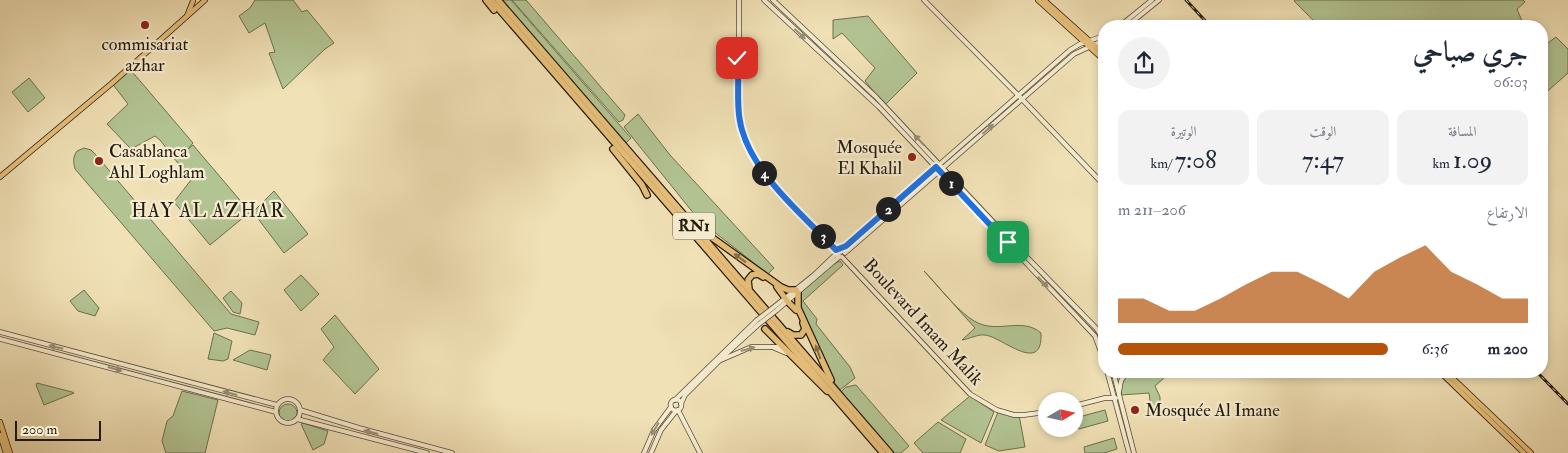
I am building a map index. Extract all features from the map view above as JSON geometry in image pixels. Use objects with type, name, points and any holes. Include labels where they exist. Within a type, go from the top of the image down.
[{"type":"highway","points":[[486,0],[511,28],[517,30]]},
{"type":"highway","name":"RN1","points":[[491,0],[590,117],[883,453]]},
{"type":"highway","name":"RN1","points":[[498,0],[890,453]]},
{"type":"highway","points":[[590,117],[642,185],[647,195]]},
{"type":"highway","points":[[677,206],[704,232],[781,287],[797,291],[798,308],[814,339],[824,369],[840,395]]},
{"type":"highway","points":[[749,289],[749,278],[758,274],[778,288],[786,300],[794,306],[805,329],[801,335],[797,336],[780,326]]},
{"type":"highway","points":[[765,329],[788,351],[821,388],[830,391]]},
{"type":"main road","points":[[1038,0],[1098,50]]},
{"type":"main road","points":[[1044,0],[1098,54]]},
{"type":"main road","points":[[186,18],[193,1],[197,5],[205,2]]},
{"type":"main road","points":[[0,177],[205,2]]},
{"type":"main road","points":[[1446,378],[1524,453]]},
{"type":"main road","points":[[1452,378],[1531,453]]},
{"type":"main road","points":[[0,422],[10,453]]},
{"type":"main road","points":[[0,435],[6,453]]},
{"type":"street","name":"Boulevard Imam Malik","points":[[739,0],[738,58],[742,62],[738,64],[740,124],[752,156],[762,171],[970,394],[997,410],[1014,415],[1038,413]]},
{"type":"street","points":[[764,0],[879,107],[939,171],[1098,331]]},
{"type":"street","points":[[772,0],[835,58],[944,167],[1095,336],[1098,344]]},
{"type":"street","points":[[924,0],[1098,179]]},
{"type":"street","points":[[1127,20],[1152,0]]},
{"type":"street","points":[[1134,20],[1158,0]]},
{"type":"street","points":[[644,453],[654,430],[671,407],[671,403],[758,322],[944,167],[1021,98],[1070,50],[1098,39]]},
{"type":"street","points":[[1088,43],[1098,41]]},
{"type":"street","points":[[831,63],[835,58]]},
{"type":"street","points":[[840,254],[842,248],[940,163],[1021,98]]},
{"type":"street","points":[[651,453],[662,430],[686,395],[758,322]]},
{"type":"street","points":[[0,332],[277,405],[290,400],[297,403],[300,410],[297,419],[290,424],[283,423],[277,416],[277,405]]},
{"type":"street","points":[[0,338],[276,412]]},
{"type":"street","points":[[719,361],[745,349],[770,346],[780,347]]},
{"type":"street","points":[[770,346],[786,353]]},
{"type":"street","points":[[86,362],[87,355]]},
{"type":"street","points":[[94,364],[96,357]]},
{"type":"street","points":[[1109,378],[1129,453]]},
{"type":"street","points":[[1115,378],[1134,453]]},
{"type":"street","points":[[1083,404],[1117,397],[1124,378]]},
{"type":"street","points":[[1105,398],[1116,384],[1122,381]]},
{"type":"street","points":[[675,400],[681,404]]},
{"type":"street","points":[[671,407],[677,410],[700,453]]},
{"type":"street","points":[[300,410],[452,453]]},
{"type":"street","points":[[297,419],[427,453]]},
{"type":"green space","points":[[255,0],[293,0],[302,12],[307,10],[334,43],[325,49],[283,89],[269,53],[275,52],[265,23],[249,33],[239,16],[250,8]]},
{"type":"green space","points":[[499,0],[511,0],[631,138],[625,144]]},
{"type":"green space","points":[[512,0],[526,0],[625,115],[623,120],[619,122]]},
{"type":"green space","points":[[1523,0],[1525,2],[1517,9],[1522,20],[1313,20],[1294,1]]},
{"type":"green space","points":[[868,16],[917,73],[885,105],[865,81],[875,68],[842,33],[833,39],[833,20]]},
{"type":"green space","points":[[1556,37],[1568,49],[1568,73],[1548,91],[1548,43]]},
{"type":"green space","points":[[129,68],[193,143],[188,149],[193,145],[250,212],[210,245],[174,202],[191,180],[160,140],[155,136],[131,149],[107,124],[128,104],[111,82]]},
{"type":"green space","points":[[29,78],[45,98],[28,112],[12,92]]},
{"type":"green space","points":[[638,114],[670,155],[774,268],[768,274],[699,220],[624,127]]},
{"type":"green space","points":[[84,148],[91,150],[96,155],[231,314],[259,322],[255,335],[227,328],[214,331],[75,169],[75,155],[77,151]]},
{"type":"green space","points":[[274,191],[308,234],[284,253],[253,212]]},
{"type":"green space","points":[[840,261],[843,265],[803,301],[817,319],[816,324],[850,367],[855,378],[840,390],[831,378],[796,305],[798,295],[832,265]]},
{"type":"green space","points":[[924,271],[957,307],[971,319],[986,326],[1019,325],[1034,328],[1041,333],[1040,346],[1035,352],[1029,353],[1020,351],[985,335],[962,340],[975,328]]},
{"type":"green space","points":[[301,275],[319,294],[301,311],[284,290]]},
{"type":"green space","points":[[84,290],[99,308],[95,316],[78,311],[70,301]]},
{"type":"green space","points":[[231,291],[242,303],[240,314],[233,312],[223,298]]},
{"type":"green space","points":[[335,315],[379,369],[355,394],[323,360],[334,347],[321,329]]},
{"type":"green space","points":[[214,333],[232,341],[228,359],[223,361],[208,359]]},
{"type":"green space","points":[[250,350],[271,355],[267,370],[233,360]]},
{"type":"green space","points":[[1124,378],[1164,378],[1155,386],[1160,397],[1160,414],[1152,417],[1149,393],[1121,395],[1121,384]]},
{"type":"green space","points":[[37,383],[74,393],[44,405],[36,385]]},
{"type":"green space","points":[[856,385],[909,446],[901,453],[892,453],[841,392],[846,387]]},
{"type":"green space","points":[[182,391],[218,400],[205,453],[166,453],[162,441],[167,421],[173,416]]},
{"type":"green space","points":[[970,396],[994,412],[981,443],[941,420]]},
{"type":"green space","points":[[288,404],[294,407],[297,413],[294,419],[288,422],[282,419],[279,413],[282,407]]},
{"type":"green space","points":[[1105,410],[1108,421],[1083,428],[1083,416]]},
{"type":"green space","points":[[998,412],[1019,415],[1025,447],[999,451],[985,445]]},
{"type":"green space","points":[[938,422],[966,439],[960,453],[923,453],[914,443]]},
{"type":"green space","points":[[301,424],[328,431],[324,444],[313,450]]},
{"type":"green space","points":[[1114,438],[1117,449],[1104,453],[1085,453],[1084,447]]},
{"type":"railway","points":[[1186,0],[1204,20]]},
{"type":"railway","points":[[1543,378],[1568,404]]},
{"type":"place","name":"commisariat azhar","points":[[145,25]]},
{"type":"place","name":"Mosquée El Khalil","points":[[912,157]]},
{"type":"place","name":"Casablanca Ahl Loghlam","points":[[99,161]]},
{"type":"place","name":"Mosquée Al Imane","points":[[1135,410]]},
{"type":"district","name":"HAY AL AZHAR","points":[[208,211]]},
{"type":"route","points":[[737,58],[735,62],[738,64],[740,124],[752,156],[762,171],[836,250],[846,246],[936,167],[1008,244],[1008,242]]}]
